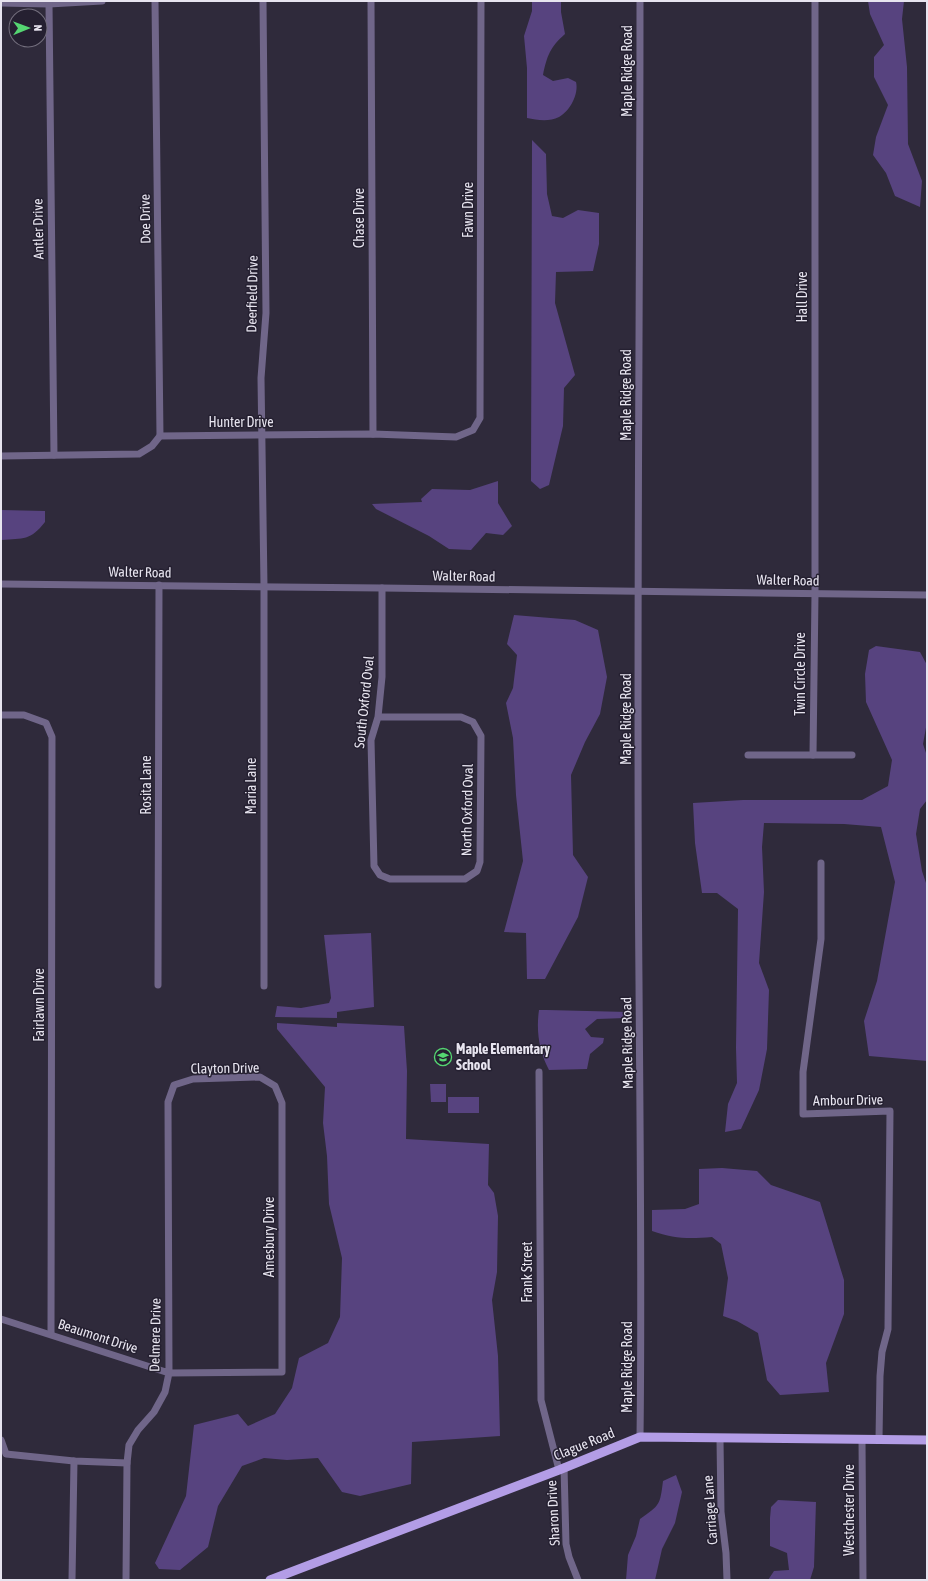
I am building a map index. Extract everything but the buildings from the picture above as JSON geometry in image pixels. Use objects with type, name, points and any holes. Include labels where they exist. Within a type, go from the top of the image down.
[{"type":"main road","name":"Clague Road","points":[[270,1580],[640,1437],[927,1440]]},
{"type":"street","points":[[1,3],[48,4],[102,1]]},
{"type":"street","name":"Doe Drive","points":[[155,1],[160,436]]},
{"type":"street","name":"Deerfield Drive","points":[[263,1],[266,313],[261,378],[264,586]]},
{"type":"street","name":"Chase Drive","points":[[371,1],[373,434]]},
{"type":"street","name":"Fawn Drive","points":[[480,418],[481,1]]},
{"type":"street","name":"Maple Ridge Road","points":[[640,1],[640,1437]]},
{"type":"street","name":"Hall Drive","points":[[815,1],[815,594]]},
{"type":"street","name":"Antler Drive","points":[[48,4],[54,455]]},
{"type":"street","name":"Hunter Drive","points":[[160,436],[373,434],[456,437],[473,430],[480,418]]},
{"type":"street","points":[[1,456],[139,454],[152,446],[160,436]]},
{"type":"street","name":"Walter Road","points":[[1,584],[264,586],[927,596]]},
{"type":"street","name":"Rosita Lane","points":[[158,985],[159,585]]},
{"type":"street","name":"Maria Lane","points":[[264,586],[264,986]]},
{"type":"street","name":"South Oxford Oval","points":[[382,588],[382,677],[378,717],[371,740],[374,866],[380,875],[390,879],[465,878]]},
{"type":"street","name":"Twin Circle Drive","points":[[813,756],[815,594]]},
{"type":"street","name":"Fairlawn Drive","points":[[1,715],[24,715],[46,723],[52,737],[51,1334]]},
{"type":"street","name":"North Oxford Oval","points":[[378,717],[461,717],[473,722],[481,736],[480,862],[476,871],[465,878]]},
{"type":"street","points":[[748,755],[852,756]]},
{"type":"street","name":"Ambour Drive","points":[[821,863],[821,939],[803,1072],[803,1114],[890,1111],[888,1328],[882,1352],[880,1376],[879,1439]]},
{"type":"street","name":"Frank Street","points":[[539,1072],[541,1400],[561,1468]]},
{"type":"street","name":"Clayton Drive","points":[[168,1102],[174,1085],[193,1079],[260,1077],[275,1086],[282,1102]]},
{"type":"street","name":"Delmere Drive","points":[[126,1580],[127,1463],[129,1445],[138,1430],[154,1412],[165,1392],[169,1373],[168,1102]]},
{"type":"street","name":"Amesbury Drive","points":[[282,1102],[282,1372]]},
{"type":"street","name":"Beaumont Drive","points":[[1,1319],[169,1373],[282,1372]]},
{"type":"street","name":"Carriage Lane","points":[[720,1439],[721,1512],[726,1553],[727,1580]]},
{"type":"street","name":"Westchester Drive","points":[[862,1439],[862,1580]]},
{"type":"street","points":[[1,1440],[6,1454],[74,1461],[127,1463]]},
{"type":"street","points":[[72,1580],[74,1461]]},
{"type":"street","name":"Sharon Drive","points":[[561,1468],[566,1544],[569,1557],[578,1580]]},
{"type":"shaded area","points":[[532,1],[561,1],[561,12],[565,34],[550,52],[543,75],[553,81],[568,78],[576,82],[577,87],[573,102],[567,111],[559,117],[551,120],[527,118],[527,68],[524,36],[532,11]]},
{"type":"shaded area","points":[[868,1],[904,1],[902,19],[907,67],[908,144],[922,181],[920,207],[895,196],[886,173],[873,155],[876,137],[888,105],[874,77],[874,57],[884,45],[870,14]]},
{"type":"shaded area","points":[[532,140],[546,154],[547,194],[552,216],[563,218],[578,210],[599,213],[599,244],[593,271],[556,272],[555,303],[575,375],[564,388],[563,426],[549,485],[540,489],[531,481]]},
{"type":"shaded area","points":[[498,481],[498,503],[512,526],[503,535],[486,533],[471,550],[449,549],[429,536],[376,509],[372,504],[422,502],[421,499],[432,489],[470,490]]},
{"type":"shaded area","points":[[1,510],[45,511],[45,522],[31,536],[1,540]]},
{"type":"shaded area","points":[[514,615],[575,620],[598,630],[607,677],[600,714],[585,742],[571,775],[573,855],[588,877],[578,917],[545,979],[527,979],[526,933],[504,932],[523,861],[516,795],[513,738],[506,703],[513,688],[517,655],[507,644]]},
{"type":"shaded area","points":[[876,646],[920,652],[927,665],[927,722],[923,744],[927,756],[927,800],[920,809],[916,834],[922,871],[927,886],[927,1061],[869,1056],[864,1021],[877,981],[895,882],[881,827],[844,824],[764,823],[762,847],[764,892],[759,963],[769,990],[767,1049],[759,1090],[741,1129],[725,1132],[728,1104],[737,1083],[736,1048],[738,909],[717,893],[702,893],[695,843],[693,803],[743,800],[862,800],[888,786],[892,760],[866,702],[865,674],[869,650]]},
{"type":"shaded area","points":[[371,933],[374,1007],[337,1012],[337,1018],[275,1017],[277,1006],[301,1008],[329,1003],[331,998],[324,935]]},
{"type":"shaded area","points":[[539,1010],[628,1012],[626,1018],[597,1019],[585,1029],[591,1037],[604,1038],[603,1043],[590,1054],[587,1069],[549,1070],[539,1041]]},
{"type":"shaded area","points":[[277,1023],[337,1027],[337,1023],[404,1026],[407,1071],[406,1139],[489,1144],[488,1185],[494,1193],[498,1216],[497,1272],[492,1300],[498,1356],[500,1436],[412,1442],[411,1484],[360,1496],[342,1492],[318,1458],[287,1460],[264,1458],[242,1466],[218,1506],[208,1547],[180,1570],[159,1569],[155,1563],[186,1496],[194,1425],[238,1414],[248,1426],[275,1414],[292,1388],[299,1358],[328,1343],[340,1317],[342,1258],[329,1204],[327,1156],[323,1123],[325,1087],[277,1029]]},
{"type":"shaded area","points":[[430,1084],[446,1084],[446,1102],[431,1102]]},
{"type":"shaded area","points":[[448,1097],[479,1097],[479,1113],[448,1113]]},
{"type":"shaded area","points":[[722,1168],[757,1171],[771,1185],[820,1202],[844,1280],[844,1314],[826,1363],[829,1392],[780,1395],[767,1380],[758,1333],[737,1321],[723,1316],[728,1278],[721,1244],[712,1237],[682,1238],[667,1236],[652,1231],[652,1210],[685,1209],[699,1204],[699,1169]]},
{"type":"shaded area","points":[[676,1475],[682,1492],[675,1523],[662,1549],[655,1580],[626,1580],[628,1555],[636,1536],[640,1519],[652,1511],[658,1504],[663,1481]]},
{"type":"shaded area","points":[[778,1500],[816,1502],[814,1567],[810,1580],[768,1580],[774,1571],[789,1570],[787,1553],[770,1546],[771,1507]]},
{"type":"place","name":"Maple Elementary School","points":[[443,1057]]}]
